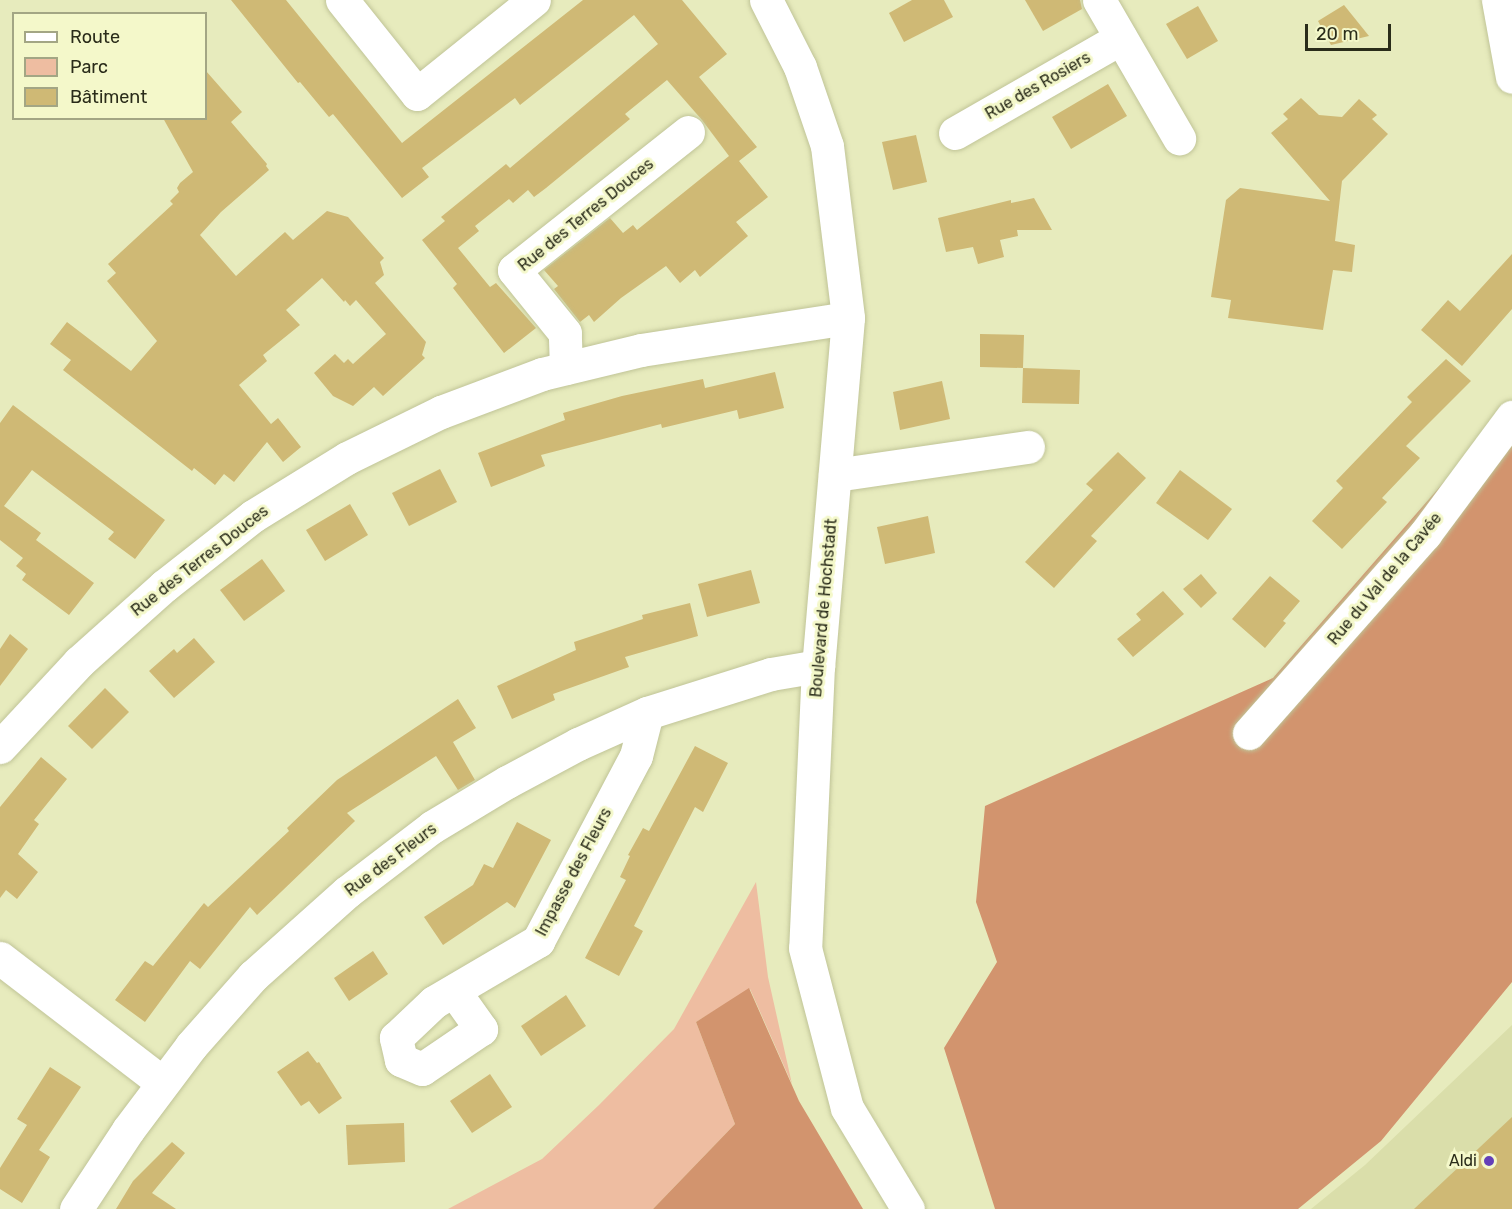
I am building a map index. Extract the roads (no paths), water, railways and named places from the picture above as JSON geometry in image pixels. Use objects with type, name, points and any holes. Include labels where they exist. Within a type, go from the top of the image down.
[{"type":"street","points":[[342,0],[417,94],[534,0]]},
{"type":"street","name":"Boulevard de Hochstadt","points":[[766,0],[800,67],[827,146],[848,318],[818,666],[805,948],[847,1108],[908,1209]]},
{"type":"street","points":[[1099,0],[1179,138]]},
{"type":"street","points":[[1498,0],[1512,77]]},
{"type":"street","name":"Rue des Rosiers","points":[[955,133],[1121,38]]},
{"type":"street","name":"Rue des Terres Douces","points":[[566,368],[565,333],[514,270],[688,132]]},
{"type":"street","name":"Rue des Terres Douces","points":[[0,747],[79,662],[164,586],[253,516],[347,458],[441,412],[542,374],[641,350],[848,318]]},
{"type":"street","name":"Rue du Val de la Cavée","points":[[1249,733],[1425,534],[1512,417]]},
{"type":"street","points":[[835,475],[1028,447]]},
{"type":"street","name":"Rue des Fleurs","points":[[76,1209],[128,1130],[191,1046],[253,976],[366,878],[432,827],[507,782],[578,744],[646,713],[771,674],[818,666]]},
{"type":"street","name":"Impasse des Fleurs","points":[[454,991],[538,940],[636,756],[646,713]]},
{"type":"street","points":[[0,958],[164,1083]]},
{"type":"place","name":"Aldi","points":[[1489,1161]]}]
